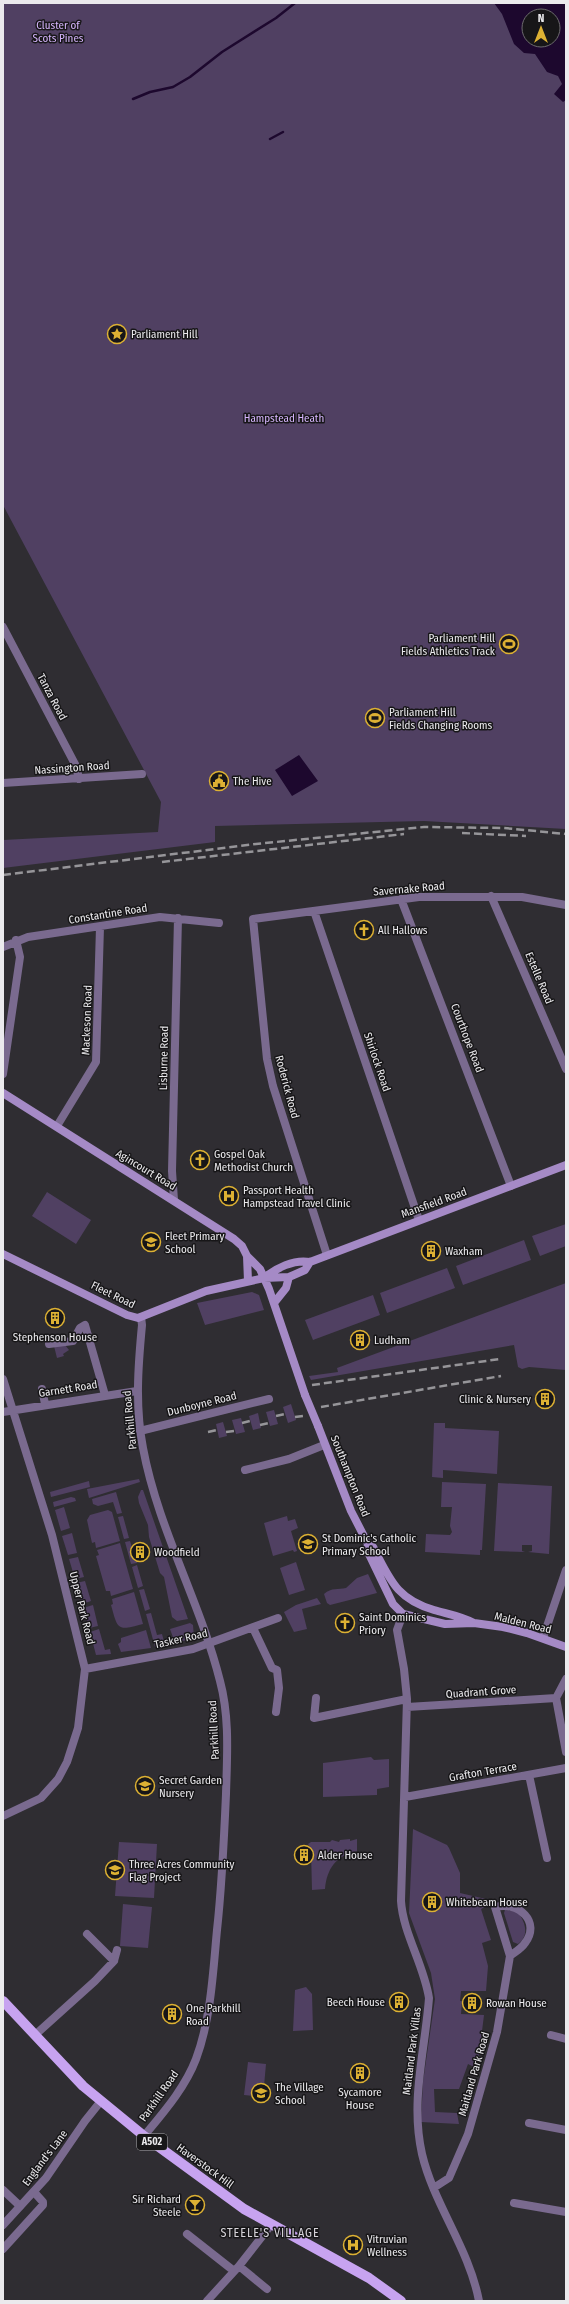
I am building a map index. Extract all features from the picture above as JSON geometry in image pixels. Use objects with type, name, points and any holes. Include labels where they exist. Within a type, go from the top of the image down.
[{"type":"main road","name":"Agincourt Road","points":[[3,1093],[234,1239],[242,1246],[247,1256],[254,1262],[264,1278]]},
{"type":"main road","name":"Mansfield Road","points":[[264,1278],[289,1277],[304,1270],[310,1262],[327,1255],[566,1165]]},
{"type":"main road","name":"Fleet Road","points":[[3,1254],[127,1315],[141,1318],[186,1298],[264,1278]]},
{"type":"main road","points":[[247,1256],[248,1282]]},
{"type":"main road","name":"Mansfield Road","points":[[264,1278],[278,1268],[301,1260],[310,1262]]},
{"type":"main road","points":[[274,1303],[286,1288],[289,1277]]},
{"type":"main road","name":"Southampton Road","points":[[264,1278],[305,1394],[350,1509],[370,1545],[367,1550],[393,1604],[403,1614]]},
{"type":"main road","name":"Malden Road","points":[[370,1545],[398,1591],[410,1600],[425,1607],[465,1618],[474,1623]]},
{"type":"main road","name":"Malden Road","points":[[403,1614],[445,1624],[474,1623],[509,1629],[543,1638],[566,1647]]},
{"type":"main road","name":"Haverstock Hill","points":[[3,2001],[83,2086],[144,2136],[244,2209],[270,2225],[357,2271],[397,2300]]},
{"type":"street","name":"Tanza Road","points":[[3,627],[76,766],[79,779]]},
{"type":"street","name":"Nassington Road","points":[[3,783],[142,774]]},
{"type":"street","name":"Savernake Road","points":[[254,919],[401,899],[434,896],[491,896],[522,898],[566,905]]},
{"type":"street","name":"Estelle Road","points":[[491,896],[566,1069]]},
{"type":"street","name":"Courthope Road","points":[[401,899],[511,1186]]},
{"type":"street","name":"Shirlock Road","points":[[314,911],[419,1220]]},
{"type":"street","name":"Constantine Road","points":[[3,947],[16,940],[28,937],[160,917],[178,918],[201,923],[219,923]]},
{"type":"street","name":"Lisburne Road","points":[[174,1200],[172,1171],[178,918]]},
{"type":"street","name":"Roderick Road","points":[[254,919],[267,1059],[273,1086],[327,1255]]},
{"type":"street","name":"Mackeson Road","points":[[57,1126],[96,1062],[100,927]]},
{"type":"street","points":[[3,1074],[20,957],[16,940]]},
{"type":"street","name":"Parkhill Road","points":[[141,1318],[142,1325],[136,1391],[140,1431],[150,1480],[159,1513],[209,1645],[224,1697],[227,1760],[223,1868],[213,1970],[206,2018],[196,2059],[177,2093],[144,2136]]},
{"type":"street","points":[[49,1344],[74,1341],[80,1328],[85,1325],[105,1395]]},
{"type":"street","name":"Upper Park Road","points":[[3,1379],[14,1410],[54,1542],[86,1669],[78,1728],[67,1762],[58,1779],[41,1798],[3,1816]]},
{"type":"street","points":[[42,1389],[45,1404]]},
{"type":"street","name":"Garnett Road","points":[[3,1412],[45,1404],[136,1391]]},
{"type":"street","name":"Dunboyne Road","points":[[140,1431],[269,1399]]},
{"type":"street","points":[[245,1470],[289,1459],[324,1445]]},
{"type":"street","points":[[543,1638],[566,1573]]},
{"type":"street","points":[[403,1614],[397,1630],[404,1669],[407,1703],[405,1798]]},
{"type":"street","name":"Tasker Road","points":[[86,1669],[209,1645],[278,1618]]},
{"type":"street","points":[[253,1628],[272,1668],[277,1670],[279,1688],[276,1712]]},
{"type":"street","points":[[566,1679],[556,1698],[566,1752]]},
{"type":"street","name":"Quadrant Grove","points":[[316,1698],[314,1718],[407,1703],[556,1698]]},
{"type":"street","name":"Grafton Terrace","points":[[405,1798],[566,1768]]},
{"type":"street","points":[[529,1775],[547,1858]]},
{"type":"street","name":"Maitland Park Villas","points":[[405,1798],[401,1908],[427,1984],[429,1998],[416,2095],[422,2154],[463,2249],[479,2301]]},
{"type":"street","name":"Maitland Park Road","points":[[435,2187],[449,2178],[477,2106],[497,2032],[510,1956],[495,1906],[507,1904],[515,1907],[522,1912],[529,1923],[530,1931],[525,1944],[510,1956]]},
{"type":"street","points":[[87,1934],[114,1961]]},
{"type":"street","points":[[35,2035],[95,1981],[114,1961],[117,1950]]},
{"type":"street","points":[[551,2035],[566,2039]]},
{"type":"street","name":"England's Lane","points":[[3,2225],[34,2192],[101,2101]]},
{"type":"street","points":[[529,2123],[566,2130]]},
{"type":"street","points":[[3,2190],[20,2206]]},
{"type":"street","points":[[3,2249],[43,2205],[43,2202],[34,2192]]},
{"type":"street","points":[[514,2203],[566,2212]]},
{"type":"street","points":[[208,2301],[236,2269],[270,2225]]},
{"type":"street","points":[[187,2234],[267,2290]]},
{"type":"green space","name":"Hampstead Heath","points":[[3,3],[566,3],[566,829],[424,821],[215,826],[215,842],[3,868],[3,840],[158,832],[161,802],[3,505]]},
{"type":"green space","points":[[47,1192],[91,1220],[76,1244],[32,1216]]},
{"type":"green space","points":[[566,1224],[566,1246],[540,1256],[532,1236]]},
{"type":"green space","points":[[524,1240],[531,1260],[463,1285],[456,1266]]},
{"type":"green space","points":[[447,1268],[455,1288],[387,1313],[380,1293]]},
{"type":"green space","points":[[566,1283],[566,1370],[529,1367],[522,1369],[518,1367],[514,1345],[311,1380],[309,1376],[338,1372],[337,1368]]},
{"type":"green space","points":[[252,1292],[259,1295],[264,1310],[205,1325],[197,1303]]},
{"type":"green space","points":[[373,1295],[380,1315],[313,1340],[305,1320]]},
{"type":"green space","points":[[65,1345],[69,1350],[63,1354],[64,1356],[57,1358],[54,1346]]},
{"type":"green space","points":[[291,1404],[296,1420],[288,1423],[283,1407]]},
{"type":"green space","points":[[274,1410],[278,1424],[270,1426],[266,1412]]},
{"type":"green space","points":[[258,1413],[261,1428],[253,1430],[249,1416]]},
{"type":"green space","points":[[241,1418],[245,1432],[236,1434],[232,1420]]},
{"type":"green space","points":[[223,1422],[227,1436],[219,1438],[216,1424]]},
{"type":"green space","points":[[434,1423],[445,1423],[445,1428],[499,1431],[497,1474],[443,1470],[443,1478],[432,1477]]},
{"type":"green space","points":[[139,1479],[140,1482],[89,1498],[87,1489]]},
{"type":"green space","points":[[89,1481],[90,1487],[51,1497],[50,1492]]},
{"type":"green space","points":[[442,1482],[486,1484],[482,1550],[480,1550],[480,1555],[425,1552],[426,1534],[450,1535],[452,1532],[450,1526],[452,1507],[441,1507]]},
{"type":"green space","points":[[498,1483],[552,1486],[549,1554],[528,1552],[532,1551],[532,1545],[522,1545],[522,1551],[525,1552],[494,1551]]},
{"type":"green space","points":[[141,1490],[143,1490],[188,1619],[177,1621],[172,1617],[164,1577],[160,1573],[149,1537],[148,1525],[139,1503],[138,1497]]},
{"type":"green space","points":[[116,1492],[122,1513],[117,1514],[113,1502],[98,1506],[93,1504],[92,1499]]},
{"type":"green space","points":[[71,1497],[75,1498],[76,1501],[54,1507],[53,1502]]},
{"type":"green space","points":[[64,1507],[70,1528],[61,1531],[55,1510]]},
{"type":"green space","points":[[108,1510],[112,1512],[120,1541],[96,1548],[95,1542],[92,1543],[87,1520],[90,1515]]},
{"type":"green space","points":[[123,1516],[129,1538],[124,1539],[118,1517]]},
{"type":"green space","points":[[287,1516],[288,1521],[295,1519],[298,1528],[291,1531],[297,1551],[294,1552],[293,1550],[273,1556],[264,1523]]},
{"type":"green space","points":[[72,1533],[77,1553],[68,1555],[62,1536]]},
{"type":"green space","points":[[130,1541],[137,1563],[131,1564],[125,1542]]},
{"type":"green space","points":[[120,1543],[133,1589],[111,1596],[110,1591],[106,1591],[96,1556],[99,1555],[97,1550]]},
{"type":"green space","points":[[78,1557],[84,1577],[75,1579],[69,1559]]},
{"type":"green space","points":[[296,1562],[305,1590],[289,1595],[280,1568]]},
{"type":"green space","points":[[137,1565],[143,1586],[138,1588],[132,1567]]},
{"type":"green space","points":[[368,1574],[377,1593],[330,1605],[327,1603],[324,1594],[332,1590],[346,1588],[357,1578]]},
{"type":"green space","points":[[85,1581],[91,1601],[82,1604],[76,1583]]},
{"type":"green space","points":[[144,1589],[150,1609],[145,1611],[139,1590]]},
{"type":"green space","points":[[134,1592],[143,1624],[123,1628],[117,1624],[115,1620],[111,1605],[113,1604],[112,1599]]},
{"type":"green space","points":[[317,1598],[321,1604],[302,1609],[307,1629],[294,1632],[284,1612],[296,1605]]},
{"type":"green space","points":[[93,1605],[98,1626],[89,1628],[83,1608]]},
{"type":"green space","points":[[151,1613],[157,1635],[162,1634],[165,1645],[155,1647],[146,1614]]},
{"type":"green space","points":[[190,1623],[193,1625],[194,1638],[175,1643],[170,1629]]},
{"type":"green space","points":[[99,1629],[105,1650],[110,1649],[111,1654],[96,1655],[90,1632]]},
{"type":"green space","points":[[146,1630],[151,1648],[121,1652],[118,1644],[121,1642],[121,1638]]},
{"type":"green space","points":[[371,1757],[374,1760],[389,1759],[389,1787],[377,1789],[377,1795],[323,1797],[323,1763]]},
{"type":"green space","points":[[413,1829],[447,1845],[460,1873],[460,1893],[486,1899],[488,1905],[481,1909],[491,1940],[482,1943],[488,1966],[486,1991],[461,1991],[460,2001],[462,2001],[461,2014],[484,2015],[480,2047],[482,2048],[474,2067],[468,2064],[459,2089],[434,2089],[435,2112],[457,2113],[459,2124],[421,2122],[423,2082],[435,1999],[431,1973],[409,1913]]},
{"type":"green space","points":[[350,1839],[350,1841],[357,1839],[357,1851],[343,1856],[334,1864],[330,1869],[325,1889],[312,1890],[311,1850],[308,1844],[311,1842],[330,1842],[332,1840],[339,1842],[340,1840]]},
{"type":"green space","points":[[119,1842],[157,1844],[154,1898],[115,1896]]},
{"type":"green space","points":[[123,1904],[152,1907],[148,1948],[120,1946]]},
{"type":"green space","points":[[505,1910],[518,1912],[523,1920],[525,1933],[524,1937],[518,1944],[513,1942],[504,1913]]},
{"type":"green space","points":[[306,1987],[312,1994],[313,2030],[293,2031],[295,1990]]},
{"type":"green space","points":[[248,2062],[266,2064],[263,2097],[244,2095]]},
{"type":"shaded area","points":[[494,3],[566,3],[566,100],[563,102],[554,94],[562,84],[558,76],[547,72],[535,54],[524,53],[514,44],[502,14]]},
{"type":"shaded area","points":[[299,755],[318,781],[292,796],[275,770]]},
{"type":"waterway","points":[[133,99],[150,92],[173,87],[190,77],[222,52],[276,18],[295,3]]},
{"type":"waterway","points":[[270,139],[283,132]]},
{"type":"railway","points":[[3,875],[256,844],[424,827],[504,828],[566,834]]},
{"type":"railway","points":[[462,833],[526,836]]},
{"type":"railway","points":[[162,862],[404,834]]},
{"type":"railway","points":[[312,1385],[500,1359]]},
{"type":"railway","points":[[321,1407],[501,1376]]},
{"type":"railway","points":[[276,1416],[285,1414]]},
{"type":"railway","points":[[295,1417],[303,1416]]},
{"type":"railway","points":[[242,1423],[250,1421]]},
{"type":"railway","points":[[260,1425],[269,1423]]},
{"type":"railway","points":[[208,1432],[217,1430]]},
{"type":"railway","points":[[226,1432],[235,1431]]},
{"type":"place","name":"Parliament Hill","points":[[117,334]]},
{"type":"place","name":"Parliament Hill Fields Athletics Track","points":[[509,644]]},
{"type":"place","name":"Parliament Hill Fields Changing Rooms","points":[[375,718]]},
{"type":"place","name":"The Hive","points":[[219,781]]},
{"type":"place","name":"All Hallows","points":[[364,930]]},
{"type":"place","name":"Gospel Oak Methodist Church","points":[[200,1160]]},
{"type":"place","name":"Passport Health Hampstead Travel Clinic","points":[[229,1196]]},
{"type":"place","name":"Fleet Primary School","points":[[151,1242]]},
{"type":"place","name":"Waxham","points":[[431,1251]]},
{"type":"place","name":"Stephenson House","points":[[55,1318]]},
{"type":"place","name":"Ludham","points":[[360,1340]]},
{"type":"place","name":"Clinic & Nursery","points":[[545,1399]]},
{"type":"place","name":"St Dominic's Catholic Primary School","points":[[308,1544]]},
{"type":"place","name":"Woodfield","points":[[140,1552]]},
{"type":"place","name":"Saint Dominics Priory","points":[[345,1623]]},
{"type":"place","name":"Secret Garden Nursery","points":[[145,1786]]},
{"type":"place","name":"Alder House","points":[[304,1855]]},
{"type":"place","name":"Three Acres Community Flag Project","points":[[115,1870]]},
{"type":"place","name":"Whitebeam House","points":[[432,1902]]},
{"type":"place","name":"Beech House","points":[[399,2002]]},
{"type":"place","name":"Rowan House","points":[[472,2003]]},
{"type":"place","name":"One Parkhill Road","points":[[172,2014]]},
{"type":"place","name":"Sycamore House","points":[[360,2073]]},
{"type":"place","name":"The Village School","points":[[261,2093]]},
{"type":"place","name":"Sir Richard Steele","points":[[195,2205]]},
{"type":"place","name":"Vitruvian Wellness","points":[[353,2245]]},
{"type":"district","name":"STEELE'S VILLAGE","points":[[270,2233]]},
{"type":"park label","name":"Cluster of Scots Pines","points":[[58,31]]}]
